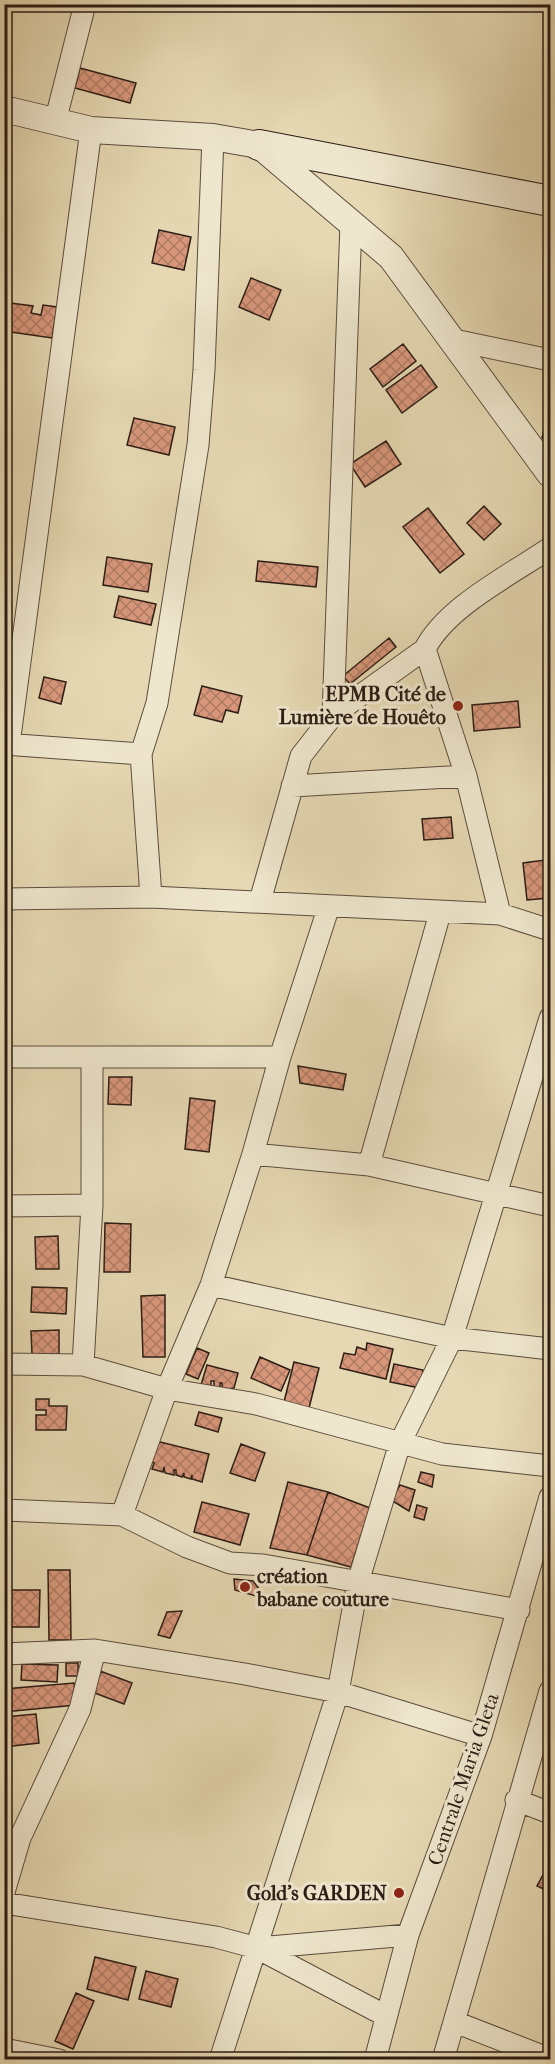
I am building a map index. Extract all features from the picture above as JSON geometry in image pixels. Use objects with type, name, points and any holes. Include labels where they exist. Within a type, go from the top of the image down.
[{"type":"main road","points":[[259,145],[550,201]]},
{"type":"street","points":[[55,122],[85,4]]},
{"type":"street","points":[[4,110],[91,130],[213,137],[259,145],[391,257],[550,474]]},
{"type":"street","points":[[91,130],[7,744],[141,754]]},
{"type":"street","points":[[151,897],[141,754],[157,703],[198,445],[204,370],[213,137]]},
{"type":"street","points":[[333,715],[351,223]]},
{"type":"street","points":[[454,340],[550,360]]},
{"type":"street","points":[[260,901],[301,756],[333,715],[425,649],[432,634],[470,601],[550,548]]},
{"type":"street","points":[[425,649],[466,776],[500,914]]},
{"type":"street","points":[[292,786],[466,776]]},
{"type":"street","points":[[4,899],[151,897],[260,901],[440,913],[500,914],[550,930]]},
{"type":"street","points":[[122,1515],[167,1389],[211,1285],[253,1154],[280,1057],[329,906]]},
{"type":"street","points":[[369,1165],[440,913]]},
{"type":"street","points":[[219,2060],[338,1692],[358,1582],[400,1443],[452,1338],[550,1018]]},
{"type":"street","points":[[83,1365],[92,1205],[92,1056]]},
{"type":"street","points":[[4,1057],[280,1057]]},
{"type":"street","points":[[253,1154],[369,1165],[550,1206]]},
{"type":"street","points":[[4,1206],[92,1205]]},
{"type":"street","points":[[211,1285],[452,1338],[550,1349]]},
{"type":"street","points":[[4,1364],[83,1365],[167,1389],[256,1404],[442,1454],[550,1466]]},
{"type":"street","name":"Centrale Maria Gleta","points":[[375,2060],[408,1935],[481,1736],[550,1497]]},
{"type":"street","points":[[4,1510],[122,1515],[187,1547],[230,1563],[263,1566],[519,1610]]},
{"type":"street","points":[[4,1892],[20,1838],[80,1709],[95,1650]]},
{"type":"street","points":[[4,1654],[95,1650],[338,1692],[481,1736]]},
{"type":"street","points":[[443,2060],[516,1800],[550,1691]]},
{"type":"street","points":[[516,1800],[550,1812]]},
{"type":"street","points":[[4,1902],[216,1937],[257,1948],[386,2016]]},
{"type":"street","points":[[257,1948],[408,1935]]},
{"type":"street","points":[[455,2022],[550,2059]]},
{"type":"street","points":[[4,2049],[52,2059]]},
{"type":"building","points":[[80,68],[136,83],[130,103],[75,88]]},
{"type":"building","points":[[159,230],[191,237],[184,270],[152,263]]},
{"type":"building","points":[[251,278],[281,290],[269,320],[239,307]]},
{"type":"building","points":[[10,303],[33,306],[31,313],[41,315],[43,305],[57,307],[52,338],[4,331],[4,308],[11,309]]},
{"type":"building","points":[[403,344],[416,361],[383,387],[370,369]]},
{"type":"building","points":[[421,365],[437,387],[402,413],[386,390]]},
{"type":"building","points":[[134,418],[175,427],[169,455],[127,445]]},
{"type":"building","points":[[546,420],[550,421],[550,441],[542,438]]},
{"type":"building","points":[[386,441],[401,464],[365,487],[350,464]]},
{"type":"building","points":[[484,506],[501,524],[484,540],[467,523]]},
{"type":"building","points":[[428,508],[464,554],[440,573],[403,527]]},
{"type":"building","points":[[107,557],[152,564],[148,592],[103,585]]},
{"type":"building","points":[[258,561],[318,567],[316,587],[256,581]]},
{"type":"building","points":[[119,596],[156,604],[151,625],[114,617]]},
{"type":"building","points":[[389,638],[396,647],[350,684],[343,676]]},
{"type":"building","points":[[44,677],[66,682],[61,704],[39,698]]},
{"type":"building","points":[[202,686],[242,696],[238,713],[226,710],[222,722],[194,715]]},
{"type":"building","points":[[518,701],[520,727],[474,731],[472,705]]},
{"type":"building","points":[[451,817],[453,838],[424,840],[422,819]]},
{"type":"building","points":[[545,860],[549,898],[527,900],[523,863]]},
{"type":"building","points":[[298,1066],[346,1074],[343,1090],[300,1083]]},
{"type":"building","points":[[109,1077],[132,1077],[131,1105],[108,1104]]},
{"type":"building","points":[[190,1098],[215,1101],[209,1152],[185,1149]]},
{"type":"building","points":[[105,1223],[131,1224],[130,1272],[104,1272]]},
{"type":"building","points":[[58,1236],[59,1269],[36,1269],[35,1237]]},
{"type":"building","points":[[32,1287],[67,1288],[66,1314],[31,1312]]},
{"type":"building","points":[[165,1295],[165,1357],[143,1357],[141,1296]]},
{"type":"building","points":[[59,1330],[59,1354],[32,1355],[31,1331]]},
{"type":"building","points":[[367,1343],[393,1349],[386,1379],[340,1368],[344,1353],[355,1355],[357,1347],[366,1350]]},
{"type":"building","points":[[197,1348],[209,1353],[198,1379],[186,1374]]},
{"type":"building","points":[[260,1357],[290,1370],[281,1391],[251,1378]]},
{"type":"building","points":[[294,1362],[319,1368],[308,1412],[283,1406]]},
{"type":"building","points":[[394,1364],[423,1370],[420,1388],[390,1382]]},
{"type":"building","points":[[207,1365],[238,1373],[234,1388],[222,1390],[222,1383],[220,1383],[220,1389],[214,1387],[214,1381],[211,1381],[211,1387],[201,1385]]},
{"type":"building","points":[[36,1399],[49,1399],[49,1406],[67,1406],[66,1430],[36,1430],[36,1415],[46,1415],[46,1410],[36,1410]]},
{"type":"building","points":[[199,1412],[222,1418],[218,1432],[195,1425]]},
{"type":"building","points":[[156,1441],[209,1454],[202,1482],[192,1479],[192,1475],[191,1479],[184,1477],[184,1473],[182,1477],[176,1475],[176,1470],[174,1470],[174,1475],[165,1473],[164,1467],[163,1472],[152,1469],[154,1463],[151,1462]]},
{"type":"building","points":[[241,1444],[265,1453],[255,1481],[230,1473]]},
{"type":"building","points":[[421,1472],[434,1475],[432,1487],[418,1482]]},
{"type":"building","points":[[288,1482],[328,1492],[307,1555],[270,1548]]},
{"type":"building","points":[[400,1485],[415,1490],[409,1511],[391,1500]]},
{"type":"building","points":[[328,1492],[370,1508],[351,1567],[307,1555]]},
{"type":"building","points":[[202,1502],[249,1514],[240,1545],[194,1532]]},
{"type":"building","points":[[417,1505],[427,1508],[424,1520],[414,1517]]},
{"type":"building","points":[[48,1570],[70,1570],[71,1640],[49,1640]]},
{"type":"building","points":[[234,1579],[253,1581],[267,1599],[235,1590]]},
{"type":"building","points":[[4,1590],[40,1590],[39,1627],[4,1627]]},
{"type":"building","points":[[182,1611],[170,1638],[158,1635],[167,1612]]},
{"type":"building","points":[[66,1663],[78,1663],[78,1676],[66,1676]]},
{"type":"building","points":[[22,1664],[58,1665],[57,1682],[21,1680]]},
{"type":"building","points":[[100,1671],[132,1683],[124,1704],[92,1692]]},
{"type":"building","points":[[74,1683],[76,1705],[4,1712],[4,1689]]},
{"type":"building","points":[[36,1714],[39,1743],[4,1747],[4,1717]]},
{"type":"building","points":[[550,1862],[550,1892],[537,1886]]},
{"type":"building","points":[[95,1957],[136,1967],[128,2000],[87,1989]]},
{"type":"building","points":[[146,1971],[178,1979],[171,2007],[139,1999]]},
{"type":"building","points":[[76,1993],[94,2001],[73,2049],[55,2041]]},
{"type":"place","name":"EPMB Cité de Lumière de Houêto","points":[[458,706]]},
{"type":"place","name":"création babane couture","points":[[245,1587]]},
{"type":"place","name":"Gold's GARDEN","points":[[399,1893]]}]
